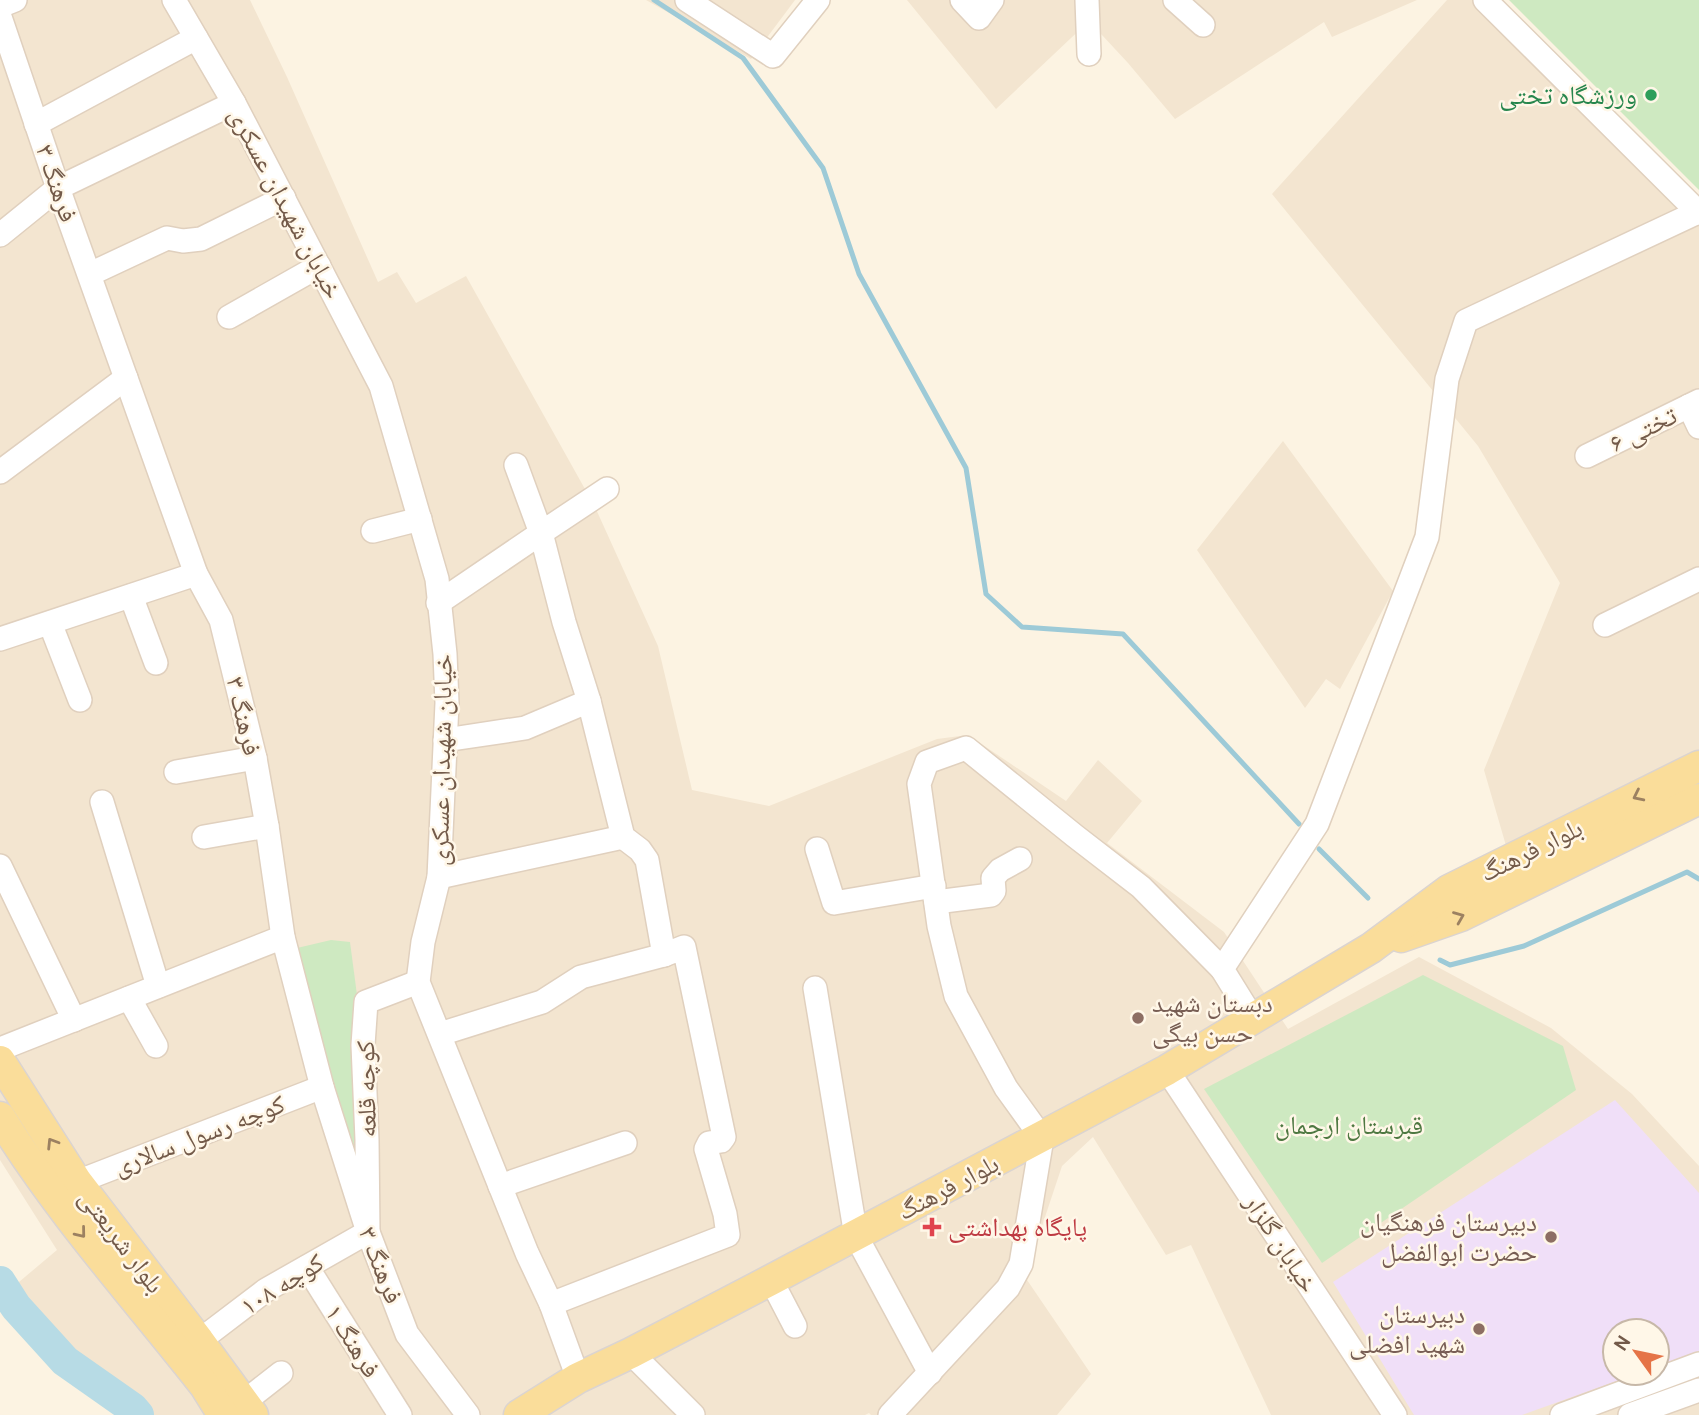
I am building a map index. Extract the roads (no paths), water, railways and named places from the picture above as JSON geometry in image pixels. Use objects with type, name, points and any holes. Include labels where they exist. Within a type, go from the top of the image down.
[{"type":"main road","name":"بلوار فرهنگ","points":[[520,1415],[578,1378],[856,1236],[1167,1070],[1371,948],[1449,890],[1699,766]]},
{"type":"main road","name":"بلوار فرهنگ","points":[[1371,948],[1461,916],[1699,799]]},
{"type":"main road","name":"بلوار شریعتی","points":[[0,1061],[77,1182],[199,1341],[240,1411]]},
{"type":"main road","points":[[0,1117],[58,1204],[197,1376],[240,1411]]},
{"type":"street","points":[[0,6],[15,0]]},
{"type":"street","name":"خیابان شهیدان عسکری","points":[[174,0],[234,103],[381,386],[437,579],[447,703],[439,877],[423,942],[418,982]]},
{"type":"street","points":[[687,0],[772,56],[818,0]]},
{"type":"street","points":[[962,0],[979,18],[992,0]]},
{"type":"street","points":[[1087,0],[1089,54]]},
{"type":"street","points":[[1175,0],[1203,25]]},
{"type":"street","points":[[1222,969],[1317,824],[1427,537],[1447,379],[1466,321],[1699,212],[1485,0]]},
{"type":"street","name":"فرهنگ ۳","points":[[0,17],[195,574],[221,620],[255,758],[283,937],[322,1087],[368,1232],[407,1334],[468,1415]]},
{"type":"street","points":[[36,124],[196,38]]},
{"type":"street","points":[[0,235],[58,188],[234,103]]},
{"type":"street","points":[[90,274],[167,237],[183,241],[201,240],[284,198]]},
{"type":"street","points":[[229,317],[319,266]]},
{"type":"street","points":[[0,472],[126,378]]},
{"type":"street","points":[[1694,404],[1699,427]]},
{"type":"street","name":"تختی ۶","points":[[1587,456],[1694,404]]},
{"type":"street","points":[[516,465],[541,533],[564,622],[589,701],[623,837],[640,850],[647,860],[664,955]]},
{"type":"street","points":[[438,603],[607,489]]},
{"type":"street","points":[[373,531],[420,519]]},
{"type":"street","points":[[0,639],[195,574]]},
{"type":"street","points":[[1605,625],[1699,579]]},
{"type":"street","points":[[131,596],[156,663]]},
{"type":"street","points":[[50,623],[80,700]]},
{"type":"street","points":[[445,740],[525,729],[589,701]]},
{"type":"street","points":[[890,1415],[1008,1288],[1021,1264],[1042,1138],[1006,1088],[956,996],[939,926],[919,784],[927,762],[966,748],[1141,887],[1222,969],[1253,1019]]},
{"type":"street","points":[[176,772],[255,758]]},
{"type":"street","points":[[102,802],[158,986]]},
{"type":"street","points":[[204,837],[267,826]]},
{"type":"street","points":[[439,877],[623,837]]},
{"type":"street","points":[[817,849],[834,903],[935,894],[991,895],[994,891],[993,878],[1000,870],[1020,859]]},
{"type":"street","points":[[0,866],[74,1020]]},
{"type":"street","points":[[0,1049],[283,937]]},
{"type":"street","points":[[440,1034],[542,1002],[581,977],[684,947],[724,1137],[721,1141],[709,1143],[705,1149],[725,1214],[728,1235],[551,1304]]},
{"type":"street","points":[[418,982],[527,1253],[551,1304],[578,1378]]},
{"type":"street","name":"کوچه قلعه","points":[[368,1232],[363,1045],[366,1002],[418,982]]},
{"type":"street","points":[[815,988],[856,1236],[930,1373]]},
{"type":"street","points":[[129,998],[156,1046]]},
{"type":"street","name":"خیابان گلزار","points":[[1167,1070],[1395,1415]]},
{"type":"street","name":"کوچه رسول سالاری","points":[[77,1182],[322,1087]]},
{"type":"street","points":[[500,1186],[625,1143]]},
{"type":"street","name":"کوچه ۱۰۸","points":[[199,1341],[266,1290],[368,1232]]},
{"type":"street","name":"فرهنگ ۱","points":[[307,1267],[400,1415]]},
{"type":"street","points":[[771,1280],[795,1326]]},
{"type":"street","points":[[631,1353],[693,1415]]},
{"type":"street","points":[[1562,1415],[1699,1364]]},
{"type":"street","points":[[240,1411],[281,1373]]},
{"type":"street","points":[[1630,1415],[1699,1390]]},
{"type":"waterway","points":[[654,0],[743,58],[823,168],[859,274],[966,468],[986,594],[1022,627],[1123,634],[1299,824]]},
{"type":"waterway","points":[[1319,849],[1368,898]]},
{"type":"waterway","points":[[1440,960],[1450,965],[1524,946],[1687,872],[1699,879]]},
{"type":"waterway","points":[[0,1282],[16,1307],[65,1361],[138,1415]]},
{"type":"place","name":"ورزشگاه تختی","points":[[1651,95]]},
{"type":"place","name":"دبستان شهید حسن بیگی","points":[[1138,1018]]},
{"type":"place","name":"پایگاه بهداشتی","points":[[932,1227]]},
{"type":"place","name":"دبیرستان فرهنگیان حضرت ابوالفضل","points":[[1551,1237]]},
{"type":"place","name":"دبیرستان شهید افضلی","points":[[1479,1329]]},
{"type":"park label","name":"قبرستان ارجمان","points":[[1349,1125]]}]
